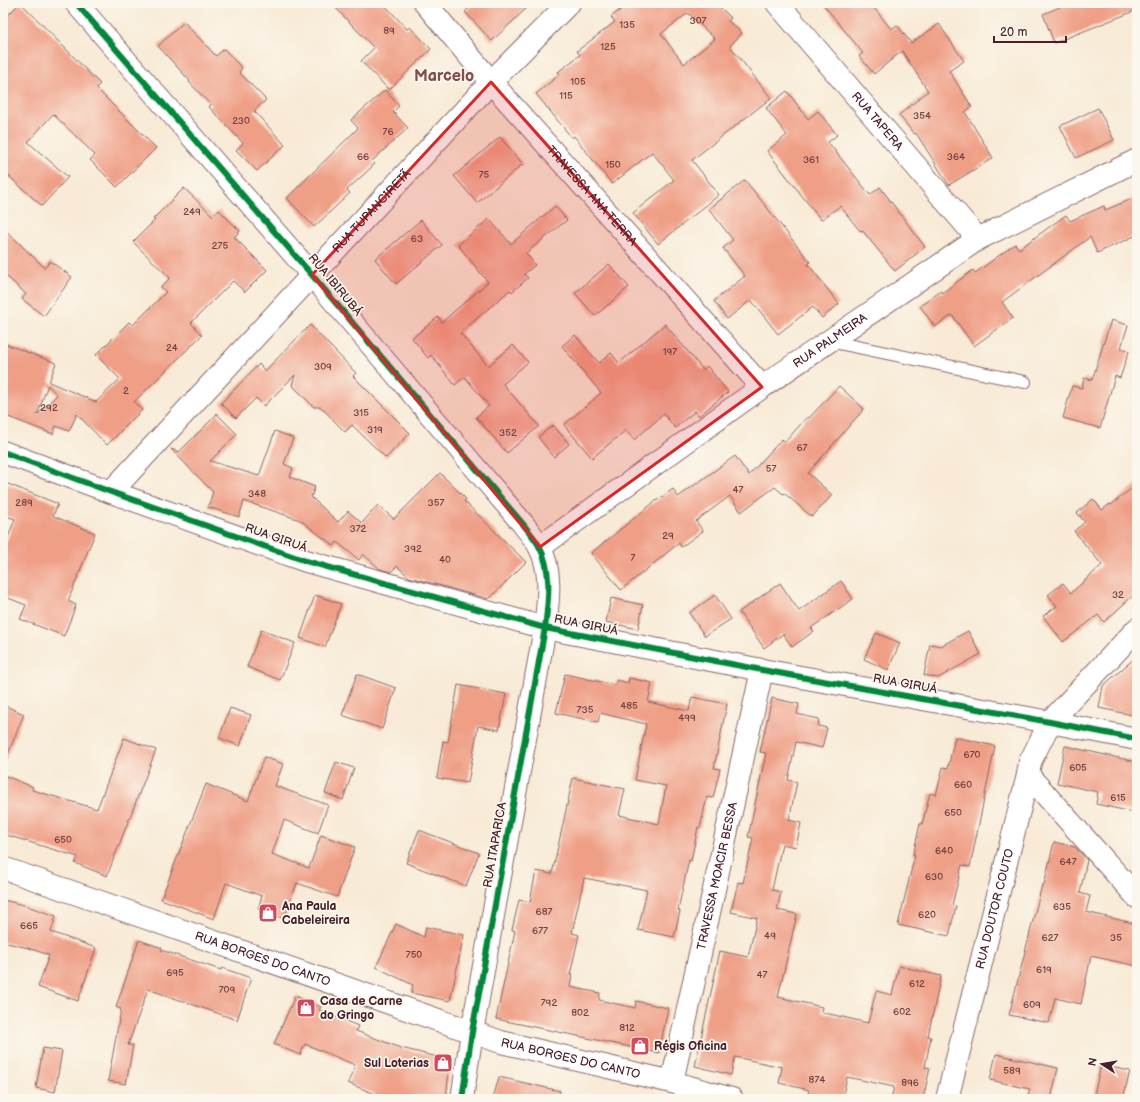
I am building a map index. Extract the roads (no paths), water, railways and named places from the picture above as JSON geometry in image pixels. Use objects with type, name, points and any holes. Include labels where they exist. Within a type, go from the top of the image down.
[{"type":"street","name":"RUA IBIRUBÁ","points":[[76,3],[312,275],[518,518],[540,547],[547,567],[549,596]]},
{"type":"street","name":"TRAVESSA ANA TERRA","points":[[425,3],[491,82],[762,386]]},
{"type":"street","name":"RUA TUPANCIRETÃ","points":[[111,492],[491,82],[569,3]]},
{"type":"street","name":"RUA TAPERA","points":[[777,3],[978,239]]},
{"type":"street","name":"RUA PALMEIRA","points":[[540,547],[762,386],[978,239],[1137,160]]},
{"type":"street","name":"RUA GIRUÁ","points":[[3,452],[306,561],[545,628],[762,670],[1137,739]]},
{"type":"street","name":"RUA ITAPARICA","points":[[462,1099],[472,1032],[545,628],[549,596]]},
{"type":"street","name":"RUA DOUTOR COUTO","points":[[947,1099],[1030,762],[1050,722],[1137,629]]},
{"type":"street","name":"TRAVESSA MOACIR BESSA","points":[[672,1082],[762,670]]},
{"type":"street","points":[[1028,775],[1137,897]]},
{"type":"street","name":"RUA BORGES DO CANTO","points":[[3,868],[501,1042],[672,1082],[732,1099]]},
{"type":"lane","points":[[827,341],[1025,382]]},
{"type":"place","name":"Ana Paula Cabeleireira","points":[[268,913]]},
{"type":"place","name":"Casa de Carne do Gringo","points":[[306,1008]]},
{"type":"place","name":"Régis Oficina","points":[[640,1046]]},
{"type":"place","name":"Sul Loterias","points":[[443,1063]]},
{"type":"district","name":"Marcelo","points":[[444,76]]}]
